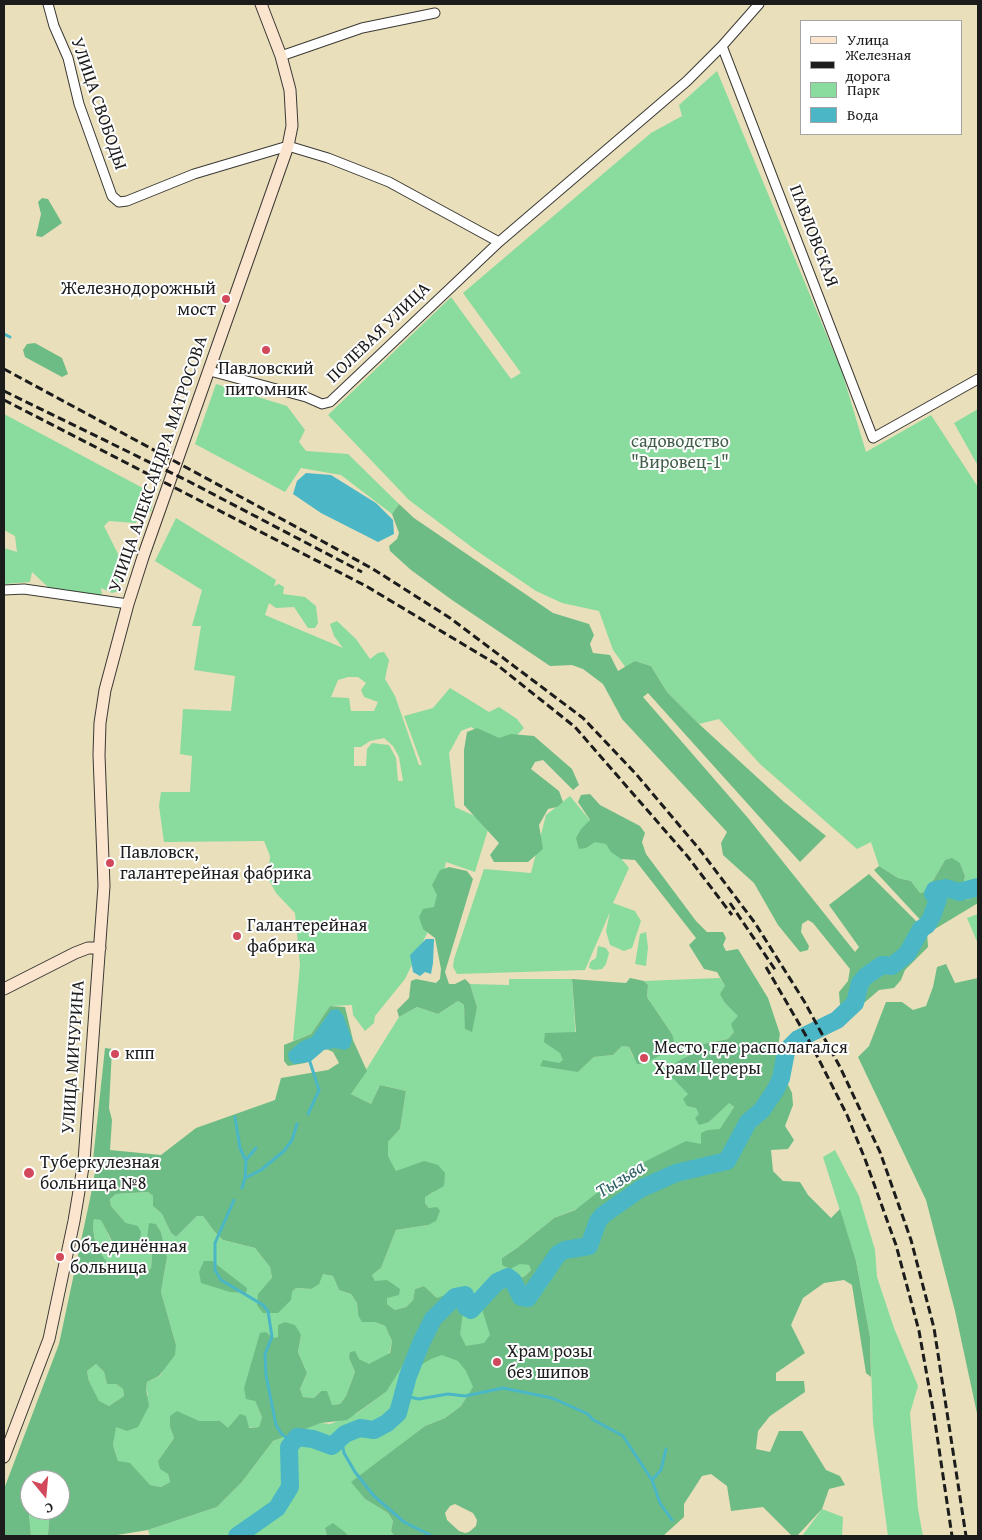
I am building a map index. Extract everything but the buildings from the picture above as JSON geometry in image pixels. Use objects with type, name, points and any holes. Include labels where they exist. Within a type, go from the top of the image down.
[{"type":"main road","name":"УЛИЦА АЛЕКСАНДРА МАТРОСОВА","points":[[100,948],[104,864],[100,724],[105,690],[128,604],[288,146],[292,108],[290,90],[281,56],[261,4]]},
{"type":"main road","points":[[4,989],[75,953],[88,948],[100,948]]},
{"type":"main road","name":"УЛИЦА МИЧУРИНА","points":[[4,1457],[49,1339],[74,1220],[84,1160],[100,948]]},
{"type":"street","name":"ПОЛЕВАЯ УЛИЦА","points":[[210,371],[322,404],[330,402],[499,242],[681,86],[722,46],[759,4]]},
{"type":"street","name":"УЛИЦА СВОБОДЫ","points":[[47,5],[68,58],[79,104],[112,196],[119,202],[127,201],[194,174],[288,146]]},
{"type":"street","points":[[281,56],[362,28],[435,13]]},
{"type":"street","name":"ПАВЛОВСКАЯ","points":[[722,46],[873,438],[978,379]]},
{"type":"street","points":[[288,146],[328,158],[388,182],[499,242]]},
{"type":"street","points":[[4,590],[24,589],[128,604]]},
{"type":"green space","name":"садоводство \"Вировец-1\"","points":[[717,71],[842,372],[866,452],[931,415],[978,487],[978,885],[968,900],[961,895],[965,876],[960,863],[945,860],[927,891],[920,893],[911,881],[898,878],[879,866],[871,842],[857,849],[760,764],[719,719],[699,724],[667,692],[651,666],[635,661],[626,668],[613,650],[599,611],[562,603],[536,591],[477,551],[409,500],[328,415],[451,297],[511,379],[521,373],[463,293],[651,133],[682,116],[679,105]]},
{"type":"green space","points":[[42,198],[48,199],[62,223],[42,237],[36,236],[41,214],[38,202]]},
{"type":"green space","points":[[35,343],[62,358],[68,374],[62,377],[25,357],[23,350],[27,344]]},
{"type":"green space","points":[[216,384],[287,406],[305,430],[299,442],[306,451],[348,454],[399,504],[392,514],[341,475],[301,468],[285,492],[195,444]]},
{"type":"green space","points":[[978,409],[978,466],[954,423]]},
{"type":"green space","points":[[4,414],[154,494],[151,511],[143,518],[135,523],[109,521],[104,526],[124,566],[125,577],[118,577],[121,589],[119,591],[112,593],[101,588],[102,596],[49,588],[32,572],[30,582],[4,584],[4,548],[17,552],[15,536],[4,530]]},
{"type":"green space","points":[[399,504],[414,518],[553,613],[589,624],[594,635],[590,644],[593,653],[610,655],[618,671],[635,661],[651,666],[667,692],[699,724],[784,802],[826,836],[800,862],[648,693],[643,697],[748,818],[855,952],[859,947],[829,905],[869,874],[927,932],[928,947],[905,970],[901,980],[894,988],[879,990],[849,1016],[840,1005],[839,992],[848,981],[850,969],[813,923],[808,920],[802,924],[801,932],[809,946],[808,950],[800,952],[778,925],[754,883],[723,855],[721,843],[727,832],[622,719],[603,684],[583,669],[572,665],[550,666],[452,600],[411,570],[390,551],[389,546],[397,539],[399,533],[392,514]]},
{"type":"green space","points":[[176,518],[276,580],[274,586],[279,584],[284,587],[283,594],[305,597],[316,606],[318,623],[315,628],[308,628],[294,607],[276,608],[269,603],[265,615],[343,648],[334,636],[330,624],[337,621],[356,639],[370,659],[378,653],[384,652],[389,660],[385,679],[395,696],[419,765],[422,765],[404,716],[433,708],[450,688],[489,712],[499,707],[517,719],[524,728],[505,747],[471,727],[461,731],[449,753],[455,807],[490,823],[475,872],[446,862],[433,921],[405,979],[375,1016],[374,1023],[365,1031],[353,1015],[352,1005],[330,1006],[311,1034],[293,1041],[300,965],[295,913],[276,893],[268,878],[270,856],[264,841],[164,842],[159,806],[161,792],[190,792],[192,756],[180,754],[183,709],[231,711],[235,676],[194,670],[201,626],[192,626],[202,590],[155,561]],"holes":[[[358,677],[366,683],[361,690],[364,697],[378,702],[374,711],[351,711],[349,698],[331,697],[338,680]],[[384,738],[393,746],[399,757],[403,781],[398,781],[396,758],[389,745],[372,743],[367,749],[366,766],[354,766],[354,747],[361,747],[370,741]]]},
{"type":"green space","points":[[477,728],[499,738],[511,734],[534,736],[572,769],[579,785],[573,790],[543,760],[535,762],[531,769],[559,791],[563,802],[557,807],[548,809],[539,825],[543,849],[528,862],[494,862],[490,855],[499,843],[464,805],[464,750],[467,732]]},
{"type":"green space","points":[[590,794],[600,805],[640,826],[645,833],[642,842],[646,854],[696,921],[707,932],[723,932],[726,938],[723,945],[726,951],[738,949],[768,998],[780,1034],[776,1059],[792,1093],[793,1105],[785,1126],[794,1140],[788,1149],[771,1150],[773,1171],[783,1181],[800,1182],[808,1195],[831,1218],[840,1209],[856,1261],[870,1337],[871,1377],[866,1373],[852,1285],[844,1280],[824,1283],[803,1298],[791,1325],[805,1353],[776,1373],[776,1381],[804,1381],[805,1392],[770,1416],[758,1431],[756,1449],[770,1452],[779,1431],[802,1431],[826,1470],[840,1476],[845,1485],[829,1489],[822,1509],[797,1536],[792,1536],[763,1507],[731,1511],[727,1486],[711,1474],[702,1476],[684,1504],[684,1517],[663,1536],[394,1536],[391,1531],[393,1521],[388,1513],[365,1499],[351,1482],[425,1426],[445,1418],[461,1406],[473,1387],[466,1371],[458,1361],[442,1355],[419,1366],[403,1365],[386,1392],[347,1420],[321,1423],[273,1441],[242,1482],[217,1507],[148,1530],[111,1536],[46,1536],[48,1534],[49,1520],[70,1520],[70,1470],[20,1470],[20,1520],[30,1520],[31,1536],[4,1536],[4,1489],[59,1344],[91,1194],[97,1161],[93,1160],[105,1048],[112,1049],[109,1108],[112,1120],[110,1150],[161,1155],[196,1128],[275,1100],[281,1078],[328,1070],[339,1063],[333,1052],[322,1047],[305,1063],[288,1066],[284,1061],[284,1045],[311,1034],[330,1006],[345,1007],[353,1040],[367,1071],[351,1094],[371,1104],[380,1085],[406,1091],[400,1129],[388,1142],[388,1156],[396,1171],[424,1161],[438,1165],[445,1173],[444,1186],[425,1197],[425,1203],[429,1208],[437,1207],[440,1211],[436,1221],[428,1225],[396,1230],[381,1268],[372,1275],[375,1281],[387,1280],[400,1289],[399,1295],[387,1298],[387,1304],[395,1310],[406,1307],[413,1300],[415,1289],[424,1286],[437,1298],[456,1291],[462,1295],[464,1306],[460,1334],[466,1346],[484,1343],[490,1335],[481,1306],[482,1301],[496,1286],[525,1276],[531,1270],[529,1265],[520,1264],[510,1269],[502,1265],[502,1258],[554,1218],[575,1210],[624,1172],[686,1141],[701,1144],[701,1133],[720,1129],[734,1107],[729,1103],[709,1122],[699,1125],[695,1118],[699,1114],[696,1108],[687,1106],[683,1099],[688,1094],[668,1073],[678,1061],[702,1049],[702,1044],[728,1039],[734,1032],[731,1024],[738,1016],[725,1003],[720,994],[725,986],[717,972],[704,969],[689,945],[696,938],[635,860],[621,859],[611,852],[606,844],[595,842],[586,848],[579,849],[576,838],[581,829],[590,820],[578,802],[581,795]],"holes":[[[148,1192],[153,1196],[153,1206],[162,1214],[171,1233],[176,1237],[197,1216],[203,1216],[223,1240],[255,1248],[270,1267],[272,1278],[258,1294],[257,1305],[263,1313],[278,1313],[291,1300],[292,1292],[296,1288],[311,1289],[319,1284],[323,1274],[333,1276],[339,1290],[351,1294],[357,1303],[358,1315],[362,1322],[375,1322],[385,1326],[392,1341],[390,1353],[369,1364],[359,1359],[355,1351],[350,1352],[349,1358],[355,1372],[346,1396],[340,1404],[332,1405],[327,1391],[321,1391],[314,1398],[303,1397],[300,1389],[307,1373],[298,1352],[301,1335],[295,1325],[285,1322],[278,1325],[278,1337],[273,1338],[266,1332],[260,1333],[244,1388],[246,1399],[255,1401],[262,1417],[259,1427],[249,1428],[246,1416],[240,1414],[228,1428],[220,1421],[199,1421],[177,1411],[170,1416],[170,1427],[174,1438],[158,1461],[160,1469],[168,1474],[170,1482],[161,1487],[150,1485],[130,1463],[118,1461],[113,1445],[116,1427],[127,1431],[138,1427],[149,1406],[146,1389],[147,1382],[159,1376],[175,1355],[176,1345],[161,1292],[167,1257],[161,1232],[156,1224],[149,1223],[147,1239],[152,1256],[151,1268],[144,1273],[123,1270],[107,1262],[96,1247],[93,1228],[94,1219],[101,1220],[117,1251],[129,1250],[140,1244],[141,1232],[138,1226],[126,1223],[111,1206],[110,1199],[116,1194]],[[96,1364],[104,1372],[107,1384],[116,1384],[123,1389],[124,1396],[109,1406],[99,1401],[89,1381],[87,1371]],[[455,1504],[473,1513],[477,1520],[476,1526],[469,1532],[459,1531],[447,1520],[445,1513],[450,1506]]]},
{"type":"green space","points":[[570,796],[629,868],[613,903],[635,911],[641,921],[632,948],[624,951],[610,945],[606,931],[610,912],[585,970],[457,974],[453,967],[454,959],[484,869],[531,873],[546,815]]},
{"type":"green space","points":[[952,858],[960,863],[965,876],[961,895],[968,900],[978,885],[978,903],[935,929],[926,926],[874,870],[879,866],[898,878],[911,881],[920,893],[927,891],[945,860]]},
{"type":"green space","points":[[449,867],[467,871],[473,879],[445,972],[449,984],[455,984],[465,979],[470,984],[477,1007],[472,1032],[465,1029],[464,1005],[458,1001],[438,1014],[417,1007],[399,1017],[397,1010],[409,998],[411,981],[416,979],[436,983],[440,979],[441,969],[435,938],[423,929],[419,917],[423,909],[434,907],[437,895],[432,885],[440,870]]},
{"type":"green space","points":[[978,914],[978,944],[967,918]]},
{"type":"green space","points":[[646,932],[648,947],[646,966],[635,964],[640,934]]},
{"type":"green space","points":[[598,946],[606,948],[609,953],[606,964],[602,969],[594,970],[589,968],[590,962],[596,958]]},
{"type":"green space","points":[[946,964],[955,983],[978,978],[978,1418],[955,1311],[926,1200],[858,1057],[869,1046],[886,1002],[902,1002],[913,1010],[926,1006],[933,987],[937,967]]},
{"type":"green space","points":[[630,978],[644,981],[648,985],[647,997],[672,1034],[674,1041],[670,1050],[644,1064],[637,1064],[629,1047],[622,1046],[613,1055],[594,1057],[578,1072],[540,1066],[543,1060],[559,1063],[563,1060],[560,1053],[544,1042],[545,1033],[576,1032],[572,979],[626,983]]},
{"type":"green space","points":[[720,978],[725,986],[725,1003],[739,1016],[734,1032],[728,1039],[702,1044],[702,1049],[678,1061],[688,1094],[687,1106],[696,1107],[709,1122],[729,1102],[734,1107],[720,1130],[708,1130],[701,1144],[574,1210],[554,1218],[502,1258],[529,1265],[531,1270],[525,1276],[505,1281],[494,1334],[473,1388],[461,1406],[445,1418],[425,1426],[352,1482],[365,1499],[388,1513],[393,1521],[391,1531],[394,1536],[349,1536],[346,1533],[325,1528],[327,1536],[150,1536],[148,1530],[217,1507],[242,1482],[273,1441],[311,1426],[321,1423],[330,1424],[356,1414],[386,1392],[437,1298],[424,1286],[415,1289],[413,1300],[406,1307],[395,1310],[387,1304],[387,1298],[392,1295],[375,1282],[372,1275],[381,1268],[396,1230],[428,1225],[429,1208],[425,1203],[425,1196],[433,1193],[424,1162],[396,1172],[388,1156],[388,1142],[400,1129],[406,1091],[380,1085],[371,1104],[351,1094],[399,1017],[417,1007],[438,1014],[458,1001],[464,1005],[466,1029],[477,1007],[470,984],[509,985],[509,979],[572,979],[578,1072],[594,1057],[613,1055],[622,1046],[629,1047],[633,1057],[672,1034],[647,997],[648,985],[644,981]]},
{"type":"green space","points":[[835,1150],[859,1196],[875,1250],[877,1277],[894,1328],[918,1386],[910,1413],[918,1509],[923,1536],[888,1536],[873,1423],[870,1337],[856,1261],[823,1157]]},
{"type":"green space","points":[[148,1192],[153,1196],[153,1206],[162,1214],[171,1233],[176,1237],[197,1216],[203,1216],[223,1240],[255,1248],[270,1267],[272,1278],[292,1292],[296,1288],[311,1289],[323,1274],[333,1276],[339,1290],[351,1294],[357,1303],[358,1315],[385,1326],[392,1341],[389,1354],[369,1365],[359,1359],[349,1358],[355,1372],[346,1396],[340,1404],[332,1405],[321,1391],[314,1398],[303,1397],[300,1389],[307,1373],[298,1352],[301,1335],[273,1338],[266,1332],[255,1401],[262,1417],[259,1427],[228,1429],[220,1421],[170,1427],[174,1438],[158,1461],[168,1474],[170,1482],[161,1487],[150,1485],[118,1461],[113,1445],[115,1427],[148,1395],[146,1389],[147,1382],[160,1376],[176,1345],[161,1292],[167,1257],[161,1232],[156,1224],[147,1239],[152,1256],[151,1268],[144,1273],[123,1270],[107,1262],[96,1247],[93,1228],[94,1219],[101,1219],[113,1245],[126,1223],[111,1206],[110,1199],[116,1194]]},
{"type":"green space","points":[[204,1261],[212,1261],[247,1288],[246,1293],[230,1292],[201,1283],[199,1272]]},
{"type":"green space","points":[[96,1364],[104,1372],[107,1384],[116,1384],[123,1389],[124,1396],[109,1406],[99,1402],[89,1381],[87,1371]]},
{"type":"green space","points":[[822,1509],[843,1517],[842,1536],[802,1536]]},
{"type":"green space","points":[[30,1520],[49,1520],[48,1534],[46,1536],[31,1536]]},
{"type":"green space","points":[[333,1523],[349,1536],[327,1536],[325,1528]]},
{"type":"water","points":[[306,473],[331,475],[376,503],[393,520],[394,534],[378,542],[321,513],[293,494],[297,481]]},
{"type":"water","points":[[426,939],[434,939],[433,963],[431,974],[425,972],[420,976],[413,972],[410,955]]},
{"type":"water","points":[[338,1009],[343,1015],[352,1039],[350,1047],[345,1050],[335,1048],[324,1050],[310,1062],[294,1064],[289,1060],[288,1053],[300,1042],[312,1037],[331,1010]]},
{"type":"waterway","points":[[4,334],[10,337]]},
{"type":"waterway","name":"Тызьва","points":[[237,1536],[277,1508],[290,1487],[289,1447],[297,1437],[313,1439],[332,1446],[345,1434],[360,1428],[374,1430],[387,1423],[398,1413],[408,1376],[421,1343],[433,1319],[455,1297],[465,1295],[466,1307],[471,1310],[497,1282],[508,1277],[513,1281],[521,1297],[528,1298],[558,1254],[565,1250],[589,1246],[598,1221],[603,1215],[640,1189],[676,1173],[727,1161],[748,1122],[762,1110],[776,1089],[781,1078],[786,1052],[791,1046],[798,1039],[837,1020],[855,1003],[860,983],[866,976],[882,965],[892,966],[907,954],[921,929],[927,925],[932,916],[938,899],[933,894],[935,890],[946,888],[959,892],[978,887]]},
{"type":"waterway","points":[[308,1114],[319,1090],[310,1062]]},
{"type":"waterway","points":[[235,1117],[240,1148],[246,1161],[245,1178],[242,1188]]},
{"type":"waterway","points":[[245,1178],[261,1170],[284,1151],[292,1140],[297,1124]]},
{"type":"waterway","points":[[246,1160],[256,1148]]},
{"type":"waterway","points":[[234,1200],[215,1243],[215,1270],[221,1280],[263,1305],[268,1311],[272,1337],[265,1354],[266,1375],[276,1425],[281,1433],[291,1442]]},
{"type":"waterway","points":[[404,1396],[419,1399],[448,1394],[465,1396],[503,1388],[552,1398],[588,1414],[592,1419],[623,1436],[652,1480],[660,1503],[672,1520]]},
{"type":"waterway","points":[[341,1438],[344,1453],[355,1472],[374,1496],[404,1522],[432,1536]]},
{"type":"waterway","points":[[652,1480],[661,1470],[666,1449]]},
{"type":"railway","points":[[4,369],[373,569],[450,618],[583,718],[636,774],[700,850],[755,923],[804,1001],[840,1067],[880,1152],[911,1240],[934,1328],[966,1536]]},
{"type":"railway","points":[[4,391],[188,481],[362,572]]},
{"type":"railway","points":[[4,400],[366,586],[496,664],[575,727],[688,857],[732,915]]},
{"type":"railway","points":[[730,903],[776,971]]},
{"type":"railway","points":[[766,967],[812,1046],[847,1115],[896,1245],[919,1331],[952,1536]]},
{"type":"place","name":"Железнодорожный мост","points":[[226,299]]},
{"type":"place","name":"Павловский питомник","points":[[266,350]]},
{"type":"place","name":"Павловск, галантерейная фабрика","points":[[110,863]]},
{"type":"place","name":"Галантерейная фабрика","points":[[237,936]]},
{"type":"place","name":"кпп","points":[[115,1054]]},
{"type":"place","name":"Место, где располагался Храм Цереры","points":[[644,1058]]},
{"type":"place","name":"Туберкулезная больница №8","points":[[29,1173]]},
{"type":"place","name":"Объединённая больница","points":[[60,1257]]},
{"type":"place","name":"Храм розы без шипов","points":[[497,1362]]}]
